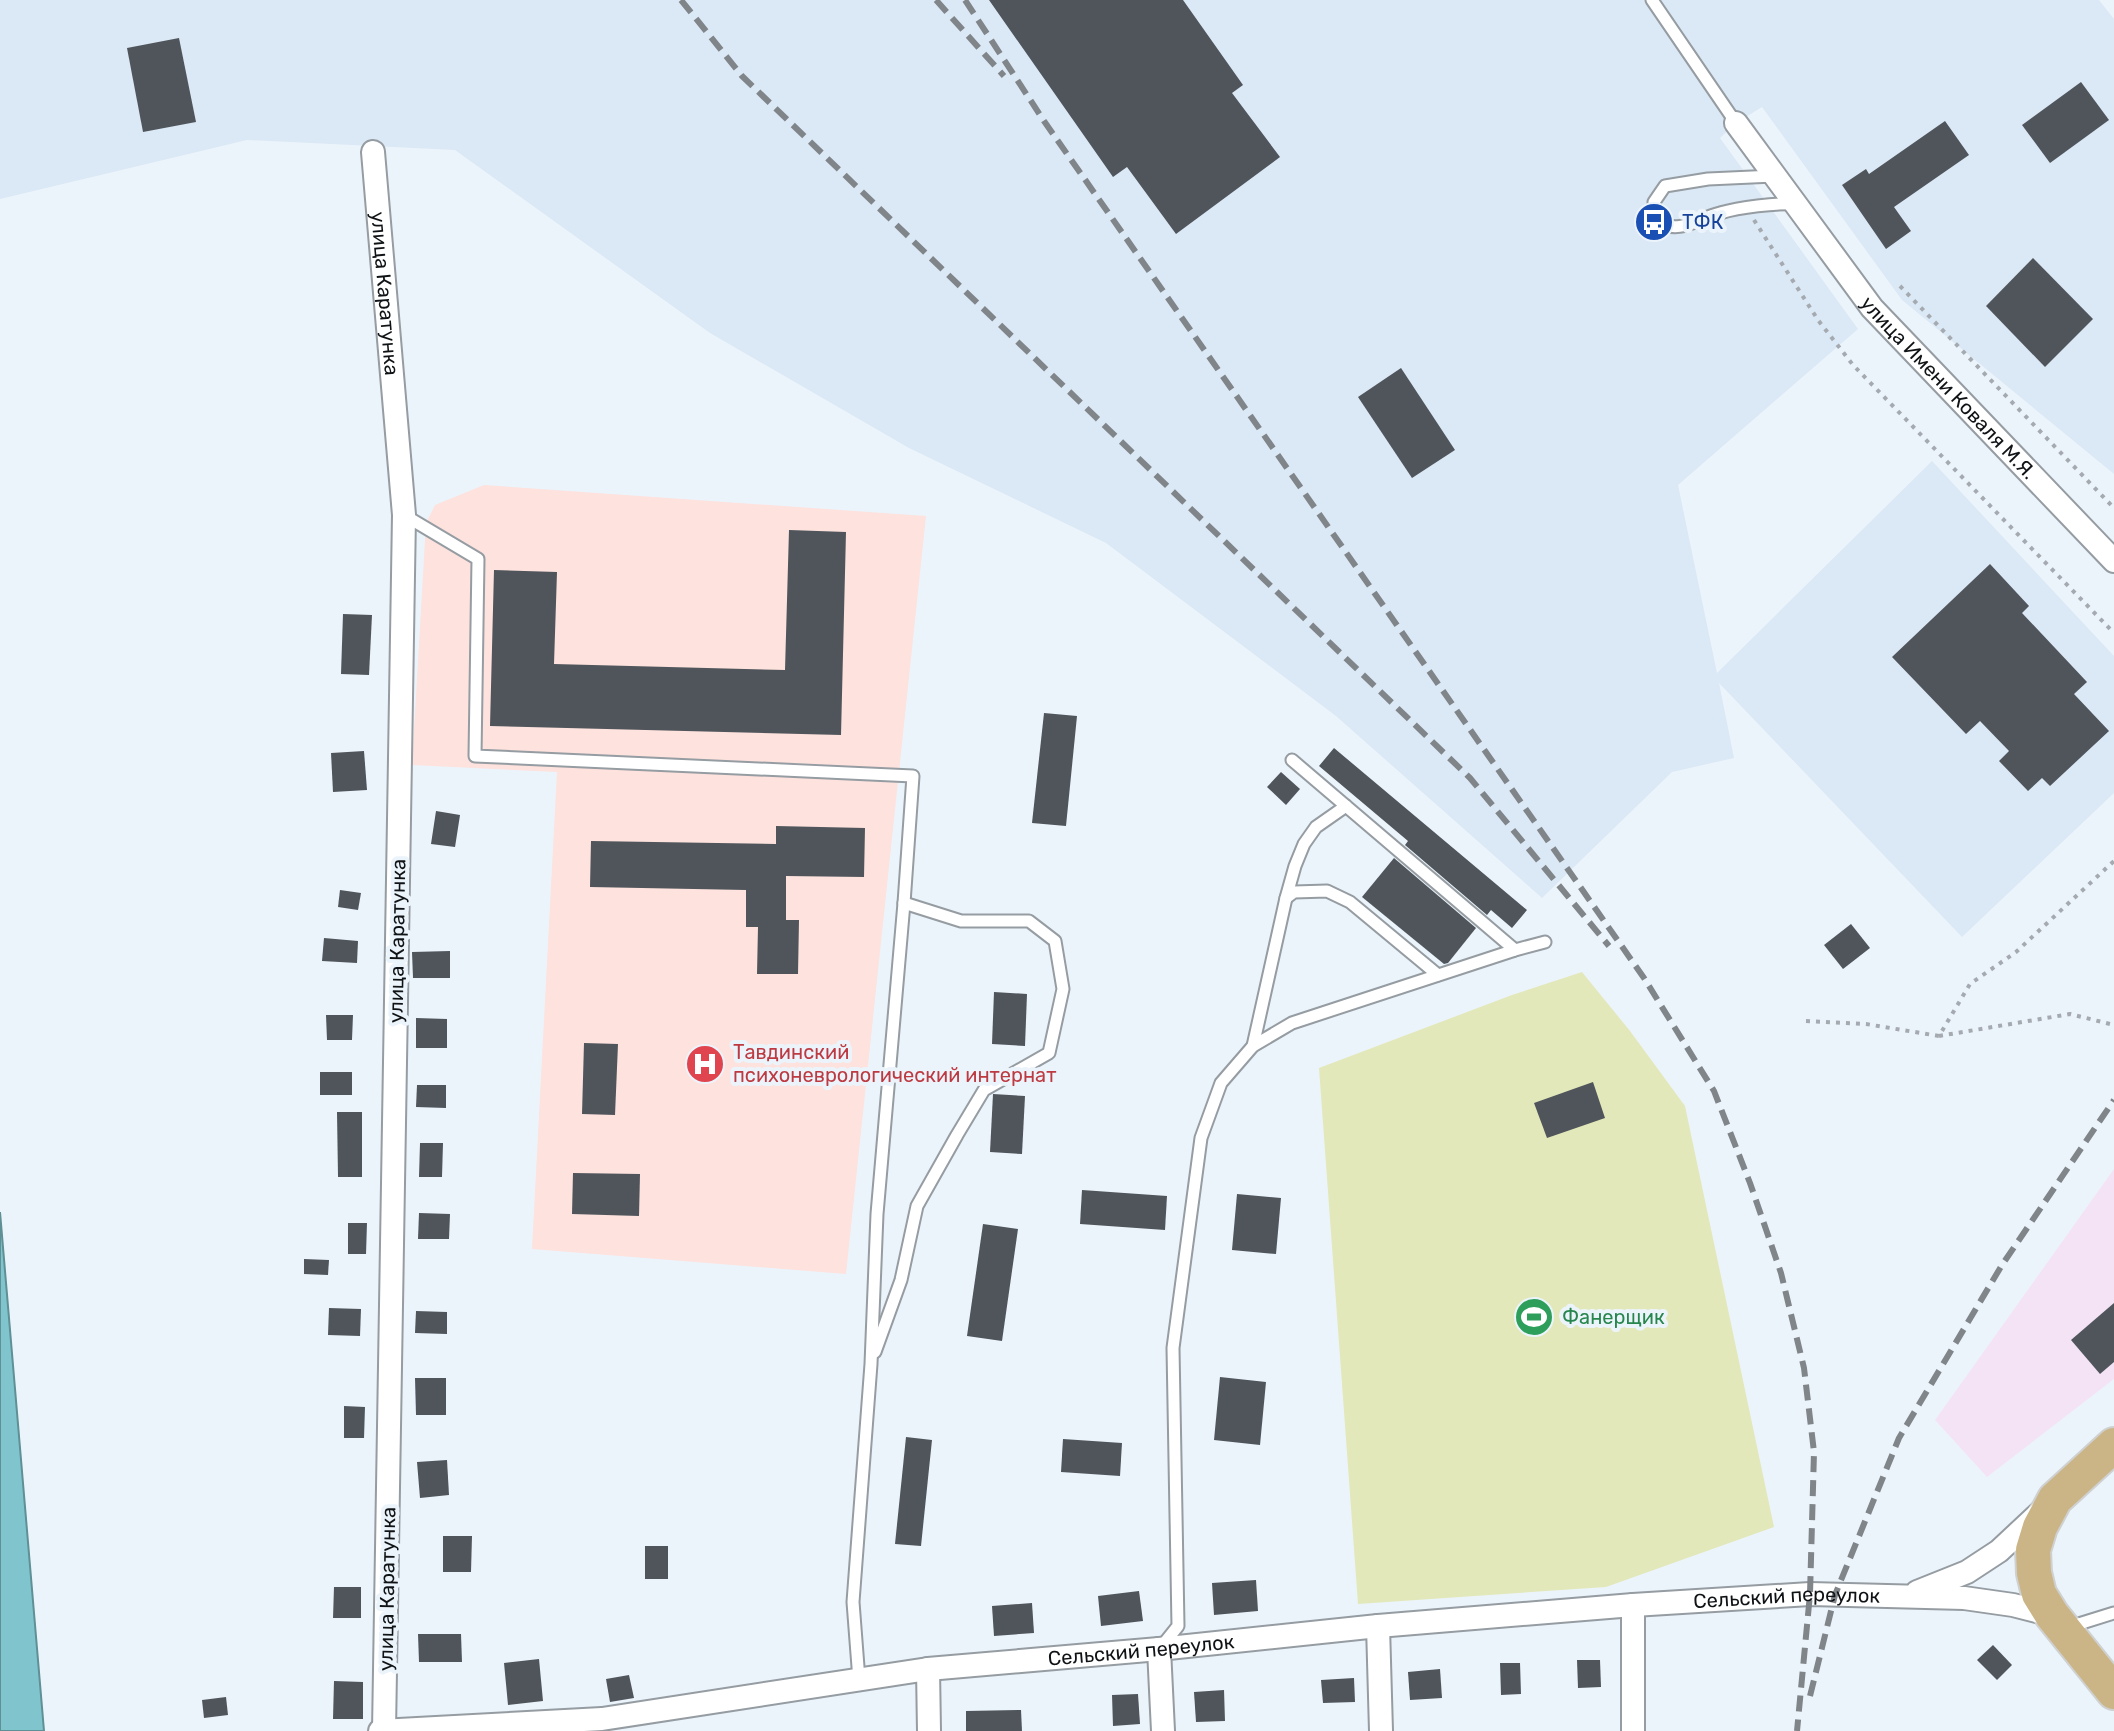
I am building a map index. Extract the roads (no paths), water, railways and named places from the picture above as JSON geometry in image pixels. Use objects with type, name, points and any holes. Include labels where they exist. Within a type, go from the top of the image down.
[{"type":"main road","points":[[2109,1453],[2055,1499],[2040,1527],[2033,1550],[2039,1594],[2057,1622],[2114,1692]]},
{"type":"street","name":"улица Имени Коваля М.Я.","points":[[1736,123],[1872,308],[2114,561]]},
{"type":"street","name":"улица Каратунка","points":[[373,152],[404,515],[383,1730]]},
{"type":"street","name":"Сельский переулок","points":[[1904,1596],[1967,1572],[1999,1551],[2055,1499]]},
{"type":"street","name":"Сельский переулок","points":[[383,1730],[602,1725],[928,1669],[1633,1605],[1810,1594],[1904,1596],[2013,1605],[2057,1622]]},
{"type":"street","points":[[1633,1605],[1633,1731]]},
{"type":"street","points":[[1378,1626],[1381,1731]]},
{"type":"street","points":[[1159,1649],[1163,1731]]},
{"type":"street","points":[[928,1669],[929,1731]]},
{"type":"lane","points":[[1652,0],[1736,123]]},
{"type":"lane","points":[[1775,176],[1708,179],[1665,186],[1654,202],[1654,222],[1668,228],[1685,227],[1721,212],[1781,203],[1797,204]]},
{"type":"lane","points":[[404,515],[478,559],[475,756],[913,776],[877,1214],[871,1364],[853,1602],[859,1680]]},
{"type":"lane","points":[[1292,760],[1515,950]]},
{"type":"lane","points":[[1253,1046],[1286,898],[1304,844],[1316,827],[1346,806]]},
{"type":"lane","points":[[1286,898],[1294,892],[1327,891],[1350,902],[1438,975]]},
{"type":"lane","points":[[871,1364],[901,1280],[917,1206],[984,1090],[1049,1053],[1063,989],[1055,941],[1029,921],[961,921],[904,903]]},
{"type":"lane","points":[[1159,1649],[1178,1626],[1173,1348],[1201,1138],[1221,1083],[1253,1046],[1292,1023],[1545,942]]},
{"type":"lane","points":[[2057,1622],[2114,1613]]},
{"type":"water","points":[[0,1212],[44,1731],[0,1731]]},
{"type":"railway","points":[[681,0],[742,76],[1470,778],[1609,946]]},
{"type":"railway","points":[[936,0],[1004,76]]},
{"type":"railway","points":[[965,0],[1044,121],[1644,978],[1714,1091],[1781,1273],[1804,1368],[1814,1452],[1810,1594],[1797,1731]]},
{"type":"railway","points":[[1810,1696],[1835,1595],[1899,1438],[2002,1265],[2114,1100]]},
{"type":"place","name":"ТФК","points":[[1654,222]]},
{"type":"place","name":"Тавдинский психоневрологический интернат","points":[[705,1064]]},
{"type":"place","name":"Фанерщик","points":[[1534,1317]]}]
